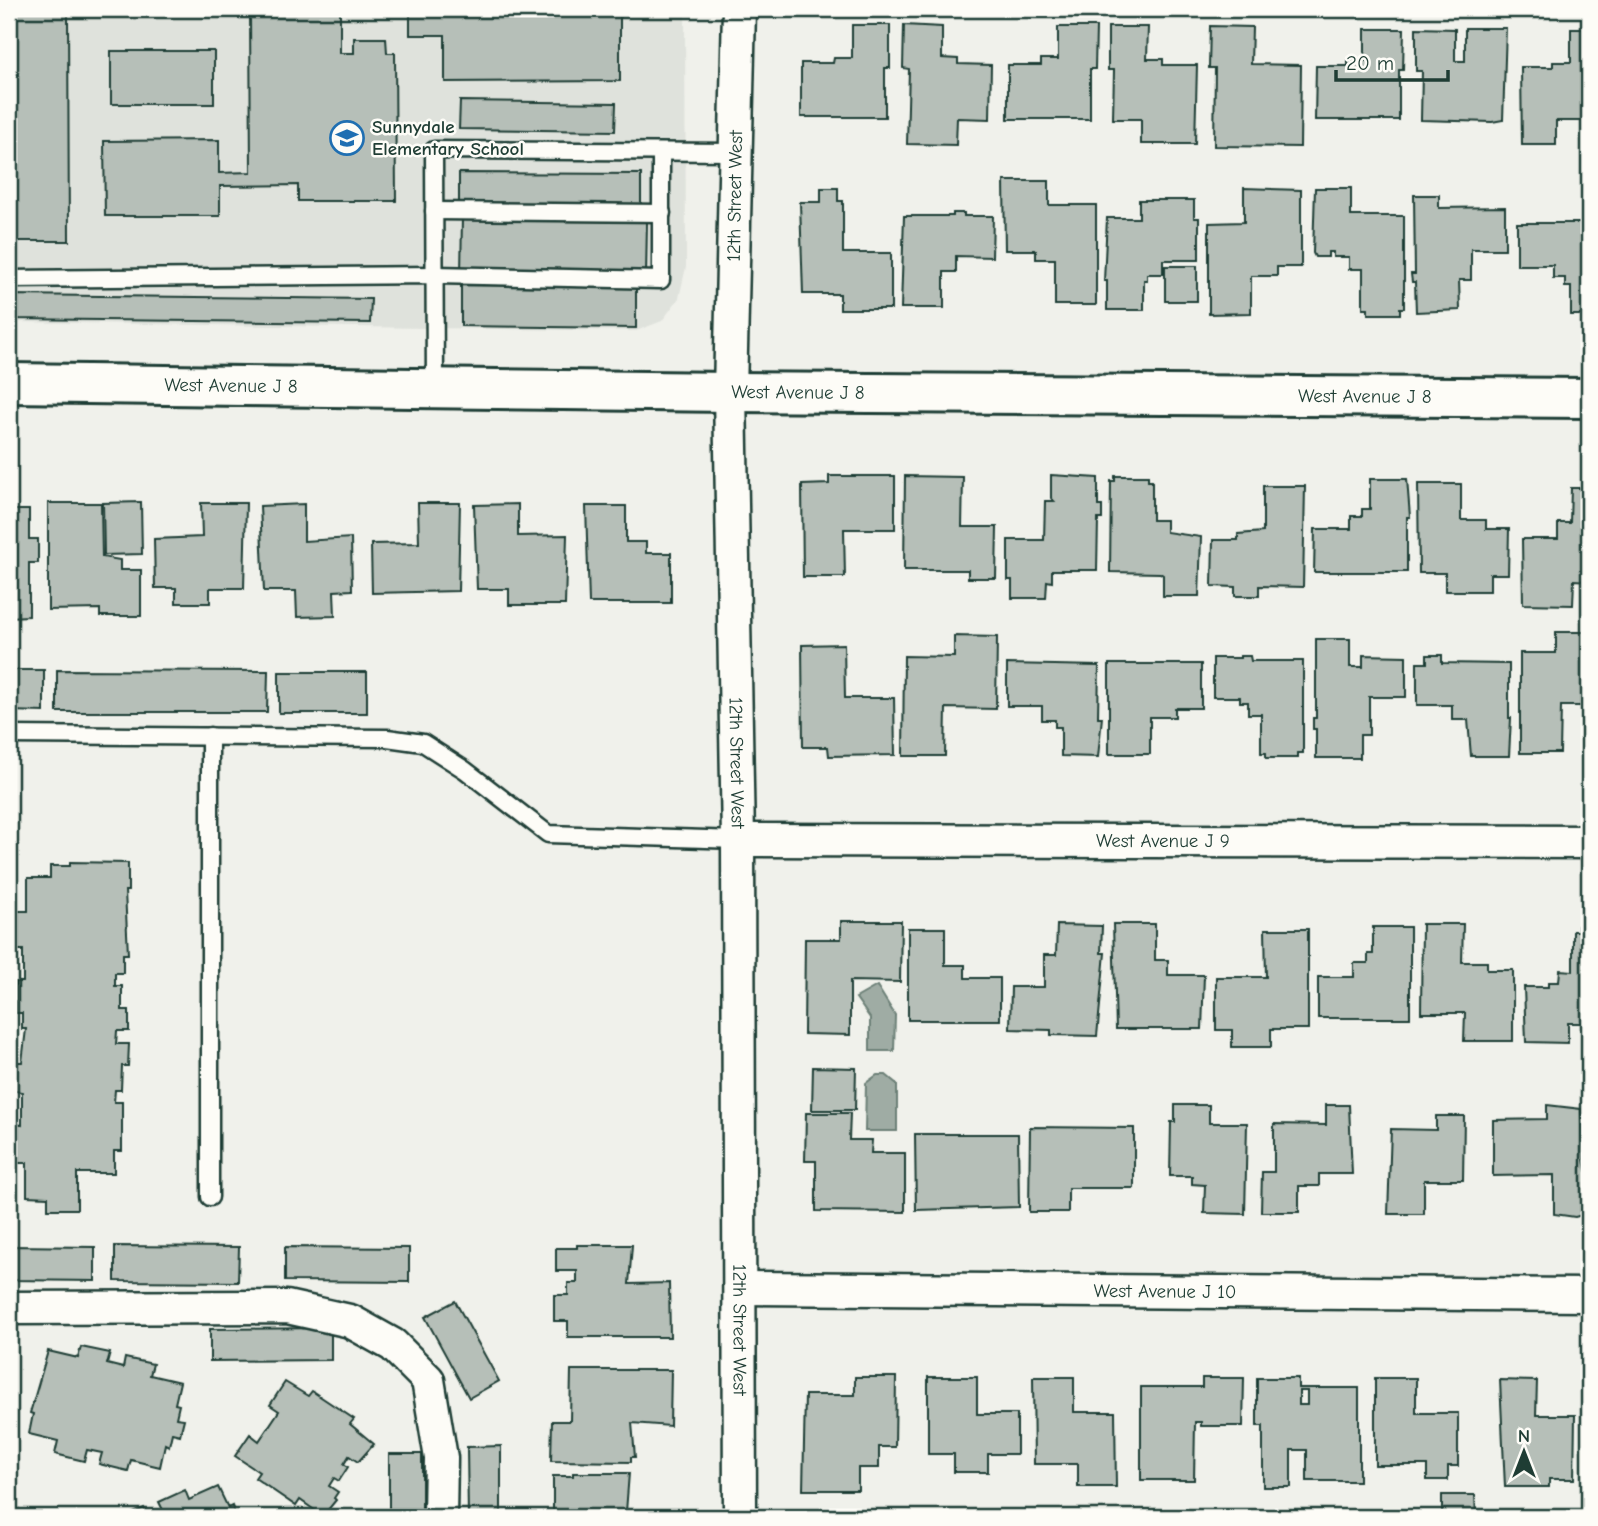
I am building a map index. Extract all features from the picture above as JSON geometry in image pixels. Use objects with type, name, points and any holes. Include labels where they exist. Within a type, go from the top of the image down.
[{"type":"street","name":"12th Street West","points":[[739,9],[730,392],[738,840],[740,1517]]},
{"type":"street","name":"West Avenue J 8","points":[[9,383],[730,392],[1589,398]]},
{"type":"street","name":"West Avenue J 9","points":[[738,840],[1589,842]]},
{"type":"street","name":"West Avenue J 10","points":[[741,1288],[1589,1295]]},
{"type":"street","points":[[9,1308],[286,1307],[350,1321],[393,1345],[428,1380],[441,1458],[440,1517]]},
{"type":"lane","points":[[435,389],[434,150],[736,152]]},
{"type":"lane","points":[[9,279],[435,275],[661,281],[661,152]]},
{"type":"lane","points":[[434,211],[662,213]]},
{"type":"lane","points":[[9,734],[387,738],[423,743],[465,770],[548,834],[738,840]]},
{"type":"lane","points":[[210,736],[210,1197]]},
{"type":"shaded area","name":"Sunnydale Elementary School","points":[[9,9],[685,9],[686,267],[679,298],[662,321],[636,331],[9,322]]},
{"type":"shaded area","points":[[877,986],[895,1015],[894,1051],[870,1051],[870,1018],[856,998]]},
{"type":"shaded area","points":[[877,1075],[886,1075],[897,1084],[897,1131],[865,1131],[866,1083]]},
{"type":"building","points":[[9,9],[620,9],[620,81],[445,82],[445,35],[410,35],[410,12],[340,12],[340,53],[354,53],[354,38],[386,38],[387,53],[395,53],[396,201],[298,201],[298,185],[220,186],[220,216],[105,216],[104,141],[219,140],[219,173],[251,172],[250,12],[68,14],[69,241],[9,241]]},
{"type":"building","points":[[852,25],[890,25],[890,68],[885,68],[885,117],[801,117],[801,63],[833,63],[834,58],[852,58]]},
{"type":"building","points":[[904,25],[942,27],[942,58],[958,59],[958,64],[991,65],[990,119],[957,118],[956,145],[907,144],[909,69],[903,68]]},
{"type":"building","points":[[1210,26],[1252,27],[1251,64],[1301,65],[1300,147],[1214,146],[1215,68],[1209,68]]},
{"type":"building","points":[[1058,27],[1096,27],[1095,69],[1090,69],[1090,119],[1008,119],[1008,65],[1041,65],[1041,59],[1058,59]]},
{"type":"building","points":[[1108,27],[1148,27],[1147,59],[1163,59],[1163,65],[1197,65],[1195,144],[1141,144],[1141,119],[1113,119],[1114,70],[1108,70]]},
{"type":"building","points":[[1416,28],[1455,29],[1455,61],[1465,61],[1465,28],[1506,28],[1503,120],[1421,120],[1422,71],[1416,71]]},
{"type":"building","points":[[1365,29],[1404,29],[1403,70],[1399,70],[1399,120],[1315,120],[1316,66],[1348,66],[1348,60],[1365,61]]},
{"type":"building","points":[[1571,29],[1589,29],[1589,121],[1556,121],[1556,145],[1522,145],[1521,67],[1553,67],[1553,62],[1571,62]]},
{"type":"building","points":[[111,51],[214,51],[214,104],[111,104]]},
{"type":"building","points":[[460,101],[616,103],[615,131],[459,129]]},
{"type":"building","points":[[459,173],[641,174],[641,210],[459,209]]},
{"type":"building","points":[[1004,181],[1049,181],[1049,205],[1096,205],[1096,305],[1055,305],[1055,259],[1036,259],[1036,250],[1005,250]]},
{"type":"building","points":[[821,188],[838,188],[838,201],[843,201],[843,253],[891,253],[891,309],[840,309],[840,294],[803,294],[800,202],[821,202]]},
{"type":"building","points":[[1244,188],[1301,190],[1301,267],[1277,267],[1277,276],[1251,276],[1251,313],[1209,314],[1209,223],[1244,222]]},
{"type":"building","points":[[1315,188],[1351,188],[1351,216],[1404,216],[1404,308],[1400,308],[1400,314],[1368,314],[1368,308],[1363,308],[1363,269],[1349,269],[1349,257],[1333,257],[1333,252],[1328,252],[1328,257],[1315,257]]},
{"type":"building","points":[[1414,195],[1439,195],[1439,208],[1505,207],[1505,249],[1471,249],[1471,280],[1459,280],[1460,310],[1416,312],[1415,282],[1412,282],[1411,274],[1415,274]]},
{"type":"building","points":[[1139,200],[1194,200],[1194,218],[1199,218],[1199,260],[1163,260],[1163,274],[1147,274],[1147,280],[1144,280],[1144,310],[1107,310],[1107,281],[1104,281],[1107,218],[1139,218]]},
{"type":"building","points":[[953,213],[964,213],[964,216],[993,216],[992,257],[956,256],[956,272],[944,272],[944,308],[901,308],[904,216],[953,216]]},
{"type":"building","points":[[462,218],[647,221],[646,276],[461,274]]},
{"type":"building","points":[[1517,223],[1589,223],[1589,315],[1571,315],[1571,287],[1565,287],[1565,278],[1553,278],[1553,265],[1517,265]]},
{"type":"building","points":[[1165,266],[1197,266],[1197,301],[1165,301]]},
{"type":"building","points":[[461,285],[636,286],[636,328],[461,326]]},
{"type":"building","points":[[9,295],[371,299],[370,323],[9,319]]},
{"type":"building","points":[[1051,475],[1098,478],[1098,506],[1102,506],[1102,519],[1098,519],[1097,570],[1052,570],[1052,582],[1047,581],[1046,598],[1012,598],[1012,580],[1008,580],[1008,540],[1044,540],[1045,501],[1054,501],[1051,498]]},
{"type":"building","points":[[829,476],[895,476],[895,529],[844,529],[845,577],[803,577],[802,485],[829,484]]},
{"type":"building","points":[[905,476],[963,477],[962,527],[997,527],[996,578],[968,578],[968,570],[904,570]]},
{"type":"building","points":[[1115,476],[1148,476],[1148,481],[1152,481],[1152,520],[1166,520],[1166,532],[1201,537],[1199,596],[1163,596],[1163,575],[1160,573],[1110,572],[1111,481],[1115,481]]},
{"type":"building","points":[[1370,479],[1407,479],[1410,517],[1407,517],[1407,572],[1314,572],[1315,529],[1351,529],[1351,516],[1362,516],[1362,509],[1370,509]]},
{"type":"building","points":[[1418,484],[1461,484],[1461,520],[1486,520],[1486,529],[1509,529],[1508,574],[1490,574],[1490,591],[1445,591],[1445,573],[1419,573]]},
{"type":"building","points":[[1263,486],[1305,486],[1303,587],[1259,586],[1259,596],[1235,596],[1235,587],[1212,586],[1213,540],[1238,540],[1238,534],[1263,532]]},
{"type":"building","points":[[1571,488],[1589,488],[1589,581],[1574,580],[1573,605],[1523,604],[1522,539],[1558,539],[1558,523],[1570,523]]},
{"type":"building","points":[[141,502],[142,554],[104,555],[103,503]]},
{"type":"building","points":[[48,503],[101,503],[102,557],[120,560],[120,570],[141,570],[141,616],[100,616],[100,609],[48,610]]},
{"type":"building","points":[[201,503],[246,503],[244,588],[210,588],[210,603],[176,603],[176,588],[155,588],[154,539],[202,537]]},
{"type":"building","points":[[418,503],[460,503],[458,591],[372,593],[371,544],[419,543]]},
{"type":"building","points":[[304,504],[304,541],[351,538],[352,590],[334,591],[335,616],[297,617],[296,591],[264,591],[260,506]]},
{"type":"building","points":[[518,504],[518,536],[567,535],[565,605],[509,605],[509,589],[477,589],[474,505]]},
{"type":"building","points":[[586,506],[626,506],[626,542],[646,542],[646,553],[671,553],[671,603],[589,603]]},
{"type":"building","points":[[9,510],[29,510],[29,539],[38,539],[38,563],[29,563],[29,616],[9,617]]},
{"type":"building","points":[[1556,632],[1589,632],[1589,700],[1587,706],[1561,706],[1560,753],[1520,753],[1520,653],[1556,653]]},
{"type":"building","points":[[954,636],[997,637],[996,709],[946,708],[945,756],[903,756],[904,656],[954,657]]},
{"type":"building","points":[[1316,639],[1350,639],[1350,667],[1363,667],[1363,655],[1406,656],[1406,697],[1369,697],[1369,735],[1360,735],[1360,758],[1316,758],[1316,729],[1313,729],[1313,718],[1316,718]]},
{"type":"building","points":[[844,644],[845,698],[894,698],[895,755],[829,756],[828,747],[803,747],[802,645]]},
{"type":"building","points":[[1427,655],[1442,655],[1442,663],[1509,664],[1509,756],[1471,756],[1468,720],[1452,720],[1452,705],[1417,705],[1417,663],[1427,663]]},
{"type":"building","points":[[1250,656],[1251,661],[1303,661],[1303,753],[1298,753],[1298,758],[1266,758],[1266,753],[1261,753],[1261,714],[1248,714],[1248,702],[1240,702],[1240,697],[1213,697],[1213,658]]},
{"type":"building","points":[[1007,664],[1099,666],[1098,717],[1102,717],[1098,757],[1061,756],[1061,727],[1055,727],[1055,720],[1042,720],[1042,706],[1007,706]]},
{"type":"building","points":[[1109,664],[1201,664],[1201,708],[1175,708],[1175,717],[1150,717],[1150,754],[1109,754]]},
{"type":"building","points":[[9,670],[44,670],[44,712],[9,711]]},
{"type":"building","points":[[57,670],[268,671],[267,712],[57,712]]},
{"type":"building","points":[[279,672],[367,672],[367,713],[279,713]]},
{"type":"building","points":[[70,862],[128,863],[128,891],[125,891],[128,954],[123,954],[123,973],[115,973],[115,986],[122,986],[122,1010],[129,1010],[129,1031],[117,1031],[116,1044],[129,1044],[128,1066],[122,1066],[121,1090],[115,1090],[114,1102],[122,1102],[122,1151],[114,1151],[114,1173],[77,1173],[77,1209],[48,1209],[48,1197],[27,1196],[27,1163],[10,1163],[9,1195],[9,1145],[15,1145],[15,1124],[22,1125],[22,1092],[15,1091],[15,1062],[22,1062],[26,1029],[22,1029],[22,1013],[16,1013],[16,982],[23,982],[23,950],[15,950],[16,934],[9,934],[9,879],[12,879],[12,911],[28,911],[28,878],[50,878],[50,866],[70,866]]},
{"type":"building","points":[[841,921],[901,921],[900,982],[850,981],[850,1035],[804,1034],[805,939],[841,939]]},
{"type":"building","points":[[1113,924],[1155,924],[1155,960],[1168,960],[1168,975],[1204,975],[1202,1029],[1116,1029]]},
{"type":"building","points":[[1422,924],[1463,924],[1462,962],[1487,962],[1487,970],[1513,970],[1513,1041],[1464,1041],[1465,1013],[1421,1013]]},
{"type":"building","points":[[1057,925],[1102,926],[1101,953],[1105,953],[1097,1036],[1051,1035],[1051,1030],[1010,1029],[1011,987],[1044,987],[1044,955],[1056,955]]},
{"type":"building","points":[[1578,926],[1589,926],[1589,1023],[1568,1023],[1568,1043],[1526,1042],[1524,987],[1548,987],[1548,982],[1559,982],[1560,970],[1573,971],[1573,931],[1578,931]]},
{"type":"building","points":[[1373,927],[1410,927],[1410,1018],[1318,1018],[1318,977],[1354,977],[1354,963],[1368,963],[1368,954],[1373,954]]},
{"type":"building","points":[[908,928],[945,928],[945,965],[965,965],[965,978],[1000,978],[1000,1020],[908,1020]]},
{"type":"building","points":[[1265,929],[1308,929],[1308,1029],[1271,1029],[1271,1047],[1232,1047],[1232,1030],[1216,1030],[1216,977],[1266,977]]},
{"type":"building","points":[[813,1067],[856,1068],[855,1110],[812,1110]]},
{"type":"building","points":[[1175,1105],[1209,1105],[1209,1123],[1247,1123],[1245,1214],[1204,1213],[1205,1185],[1192,1184],[1192,1176],[1170,1176],[1171,1122],[1175,1122]]},
{"type":"building","points":[[1326,1105],[1349,1105],[1352,1174],[1319,1174],[1319,1186],[1299,1186],[1299,1212],[1261,1212],[1262,1172],[1274,1172],[1274,1124],[1326,1125]]},
{"type":"building","points":[[1547,1105],[1581,1109],[1584,1159],[1586,1171],[1589,1171],[1589,1213],[1575,1217],[1554,1214],[1554,1175],[1493,1176],[1493,1120],[1547,1119]]},
{"type":"building","points":[[806,1113],[850,1113],[849,1140],[872,1140],[871,1153],[905,1153],[905,1212],[816,1211],[816,1161],[805,1161]]},
{"type":"building","points":[[1436,1116],[1464,1116],[1463,1180],[1424,1180],[1424,1214],[1388,1214],[1391,1129],[1436,1130]]},
{"type":"building","points":[[1030,1127],[1134,1128],[1134,1188],[1068,1188],[1068,1212],[1029,1212]]},
{"type":"building","points":[[915,1134],[1018,1134],[1019,1207],[916,1210]]},
{"type":"building","points":[[577,1245],[632,1245],[629,1284],[669,1283],[670,1337],[568,1337],[568,1321],[554,1321],[554,1295],[568,1295],[568,1283],[577,1283],[577,1271],[556,1271],[556,1248],[577,1248]]},
{"type":"building","points":[[9,1246],[95,1247],[95,1281],[9,1280]]},
{"type":"building","points":[[115,1246],[239,1247],[238,1282],[115,1281]]},
{"type":"building","points":[[285,1247],[409,1248],[409,1282],[285,1281]]},
{"type":"building","points":[[455,1301],[499,1381],[469,1398],[425,1317]]},
{"type":"building","points":[[331,1328],[331,1360],[210,1361],[210,1329]]},
{"type":"building","points":[[81,1347],[110,1353],[107,1364],[123,1368],[125,1358],[153,1364],[150,1375],[180,1382],[175,1404],[179,1405],[176,1418],[184,1419],[180,1435],[172,1433],[169,1446],[165,1444],[160,1467],[131,1460],[128,1471],[99,1464],[102,1453],[87,1450],[84,1461],[55,1454],[58,1441],[29,1434],[33,1414],[30,1413],[48,1351],[78,1358]]},
{"type":"building","points":[[571,1370],[671,1370],[670,1426],[632,1423],[635,1457],[631,1457],[631,1462],[551,1461],[552,1421],[570,1421]]},
{"type":"building","points":[[855,1377],[896,1377],[895,1447],[879,1447],[879,1468],[858,1468],[858,1490],[803,1490],[805,1395],[855,1395]]},
{"type":"building","points":[[928,1377],[977,1377],[977,1414],[1017,1414],[1017,1454],[988,1454],[988,1472],[954,1472],[954,1454],[928,1454]]},
{"type":"building","points":[[1033,1377],[1074,1377],[1074,1412],[1115,1412],[1116,1487],[1078,1487],[1078,1464],[1034,1464]]},
{"type":"building","points":[[1202,1378],[1244,1378],[1243,1426],[1201,1426],[1201,1422],[1195,1422],[1194,1480],[1141,1480],[1141,1387],[1202,1387]]},
{"type":"building","points":[[1257,1378],[1298,1378],[1298,1388],[1359,1388],[1359,1481],[1307,1481],[1307,1450],[1291,1450],[1291,1487],[1263,1487],[1263,1426],[1257,1426]],"holes":[[[1299,1391],[1307,1391],[1307,1405],[1299,1405]]]},
{"type":"building","points":[[1375,1378],[1416,1378],[1416,1413],[1458,1413],[1458,1466],[1448,1466],[1448,1480],[1427,1480],[1427,1465],[1375,1465]]},
{"type":"building","points":[[1500,1380],[1537,1381],[1536,1415],[1575,1415],[1574,1479],[1549,1479],[1549,1487],[1505,1487]]},
{"type":"building","points":[[285,1382],[308,1396],[312,1391],[354,1419],[350,1424],[374,1444],[358,1462],[349,1456],[344,1464],[348,1467],[339,1481],[334,1478],[329,1486],[338,1492],[334,1498],[336,1500],[323,1516],[300,1500],[296,1506],[255,1478],[259,1472],[235,1456],[250,1434],[259,1441],[279,1411],[270,1405]]},
{"type":"building","points":[[501,1446],[501,1517],[468,1517],[467,1447]]},
{"type":"building","points":[[389,1454],[422,1454],[422,1517],[389,1517]]},
{"type":"building","points":[[573,1473],[629,1473],[626,1512],[666,1510],[666,1517],[565,1517],[565,1513],[553,1513],[553,1476],[573,1476]]},
{"type":"building","points":[[218,1487],[228,1508],[232,1506],[236,1517],[153,1517],[164,1512],[159,1502],[185,1490],[189,1500]]},
{"type":"building","points":[[1442,1495],[1475,1495],[1476,1517],[1442,1517]]},
{"type":"building","points":[[144,1508],[148,1517],[125,1517]]},
{"type":"place","name":"Sunnydale Elementary School","points":[[347,138]]}]
